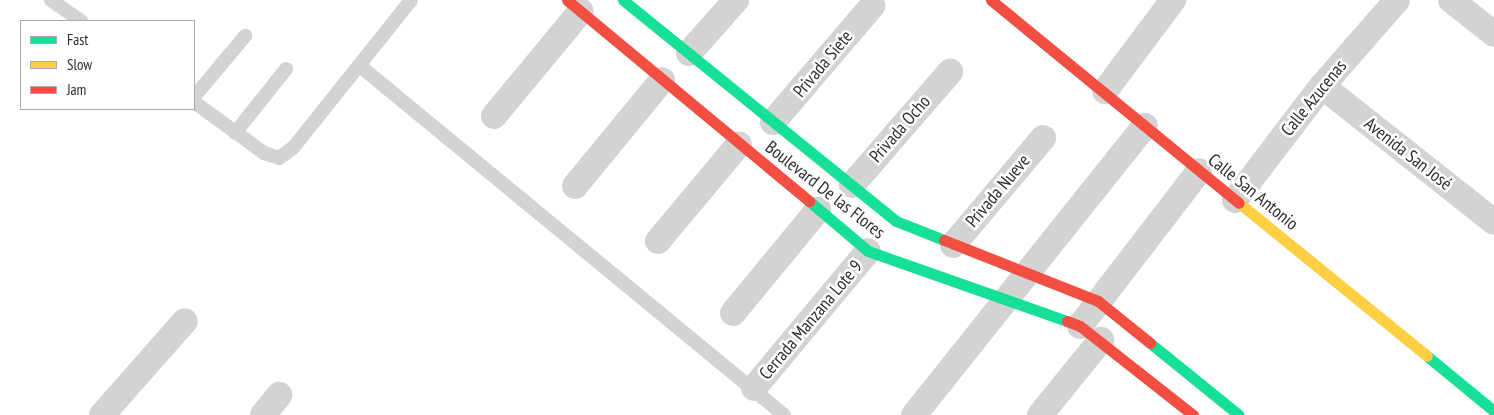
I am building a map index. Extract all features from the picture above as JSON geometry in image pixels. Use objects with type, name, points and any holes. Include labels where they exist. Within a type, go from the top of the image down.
[{"type":"street","name":"Boulevard De las Flores","points":[[623,0],[896,221],[953,245],[1098,300],[1239,415]]},
{"type":"street","points":[[689,54],[736,0]]},
{"type":"street","name":"Calle San Antonio","points":[[991,0],[1494,410]]},
{"type":"street","points":[[1105,91],[1173,0]]},
{"type":"street","name":"Calle Azucenas","points":[[1235,200],[1322,86],[1397,0]]},
{"type":"street","points":[[1451,0],[1494,34]]},
{"type":"street","name":"Boulevard De las Flores","points":[[574,6],[868,252],[1008,297],[1091,333],[1193,415]]},
{"type":"street","points":[[494,116],[574,6]]},
{"type":"street","name":"Privada Siete","points":[[774,122],[872,6]]},
{"type":"street","name":"Privada Ocho","points":[[852,185],[950,72]]},
{"type":"street","points":[[575,186],[662,80]]},
{"type":"street","name":"Avenida San José","points":[[1322,86],[1494,222]]},
{"type":"street","points":[[914,415],[1144,126]]},
{"type":"street","name":"Privada Nueve","points":[[953,245],[1043,138]]},
{"type":"street","points":[[658,241],[739,144]]},
{"type":"street","points":[[1040,415],[1091,333],[1098,300],[1200,171]]},
{"type":"street","points":[[732,313],[818,210]]},
{"type":"street","name":"Cerrada Manzana Lote 9","points":[[754,388],[868,252]]},
{"type":"street","points":[[102,415],[185,322]]},
{"type":"street","points":[[262,415],[279,395]]},
{"type":"lane","points":[[51,0],[80,20]]},
{"type":"lane","points":[[195,103],[235,133],[279,158],[360,66],[411,0]]},
{"type":"lane","points":[[195,96],[245,36]]},
{"type":"lane","points":[[360,66],[754,388],[784,415]]},
{"type":"lane","points":[[235,133],[286,69]]},
{"type":"traffic: fast","points":[[623,0],[896,221],[944,240]]},
{"type":"traffic: fast","points":[[809,201],[868,251],[1067,321]]},
{"type":"traffic: fast","points":[[1150,343],[1239,415]]},
{"type":"traffic: fast","points":[[1427,356],[1494,411]]},
{"type":"traffic: slow","points":[[1239,203],[1427,356]]},
{"type":"traffic: jam","points":[[567,0],[809,201]]},
{"type":"traffic: jam","points":[[991,0],[1239,203]]},
{"type":"traffic: jam","points":[[944,240],[1098,301],[1150,343]]},
{"type":"traffic: jam","points":[[1067,321],[1080,326],[1193,415]]}]
